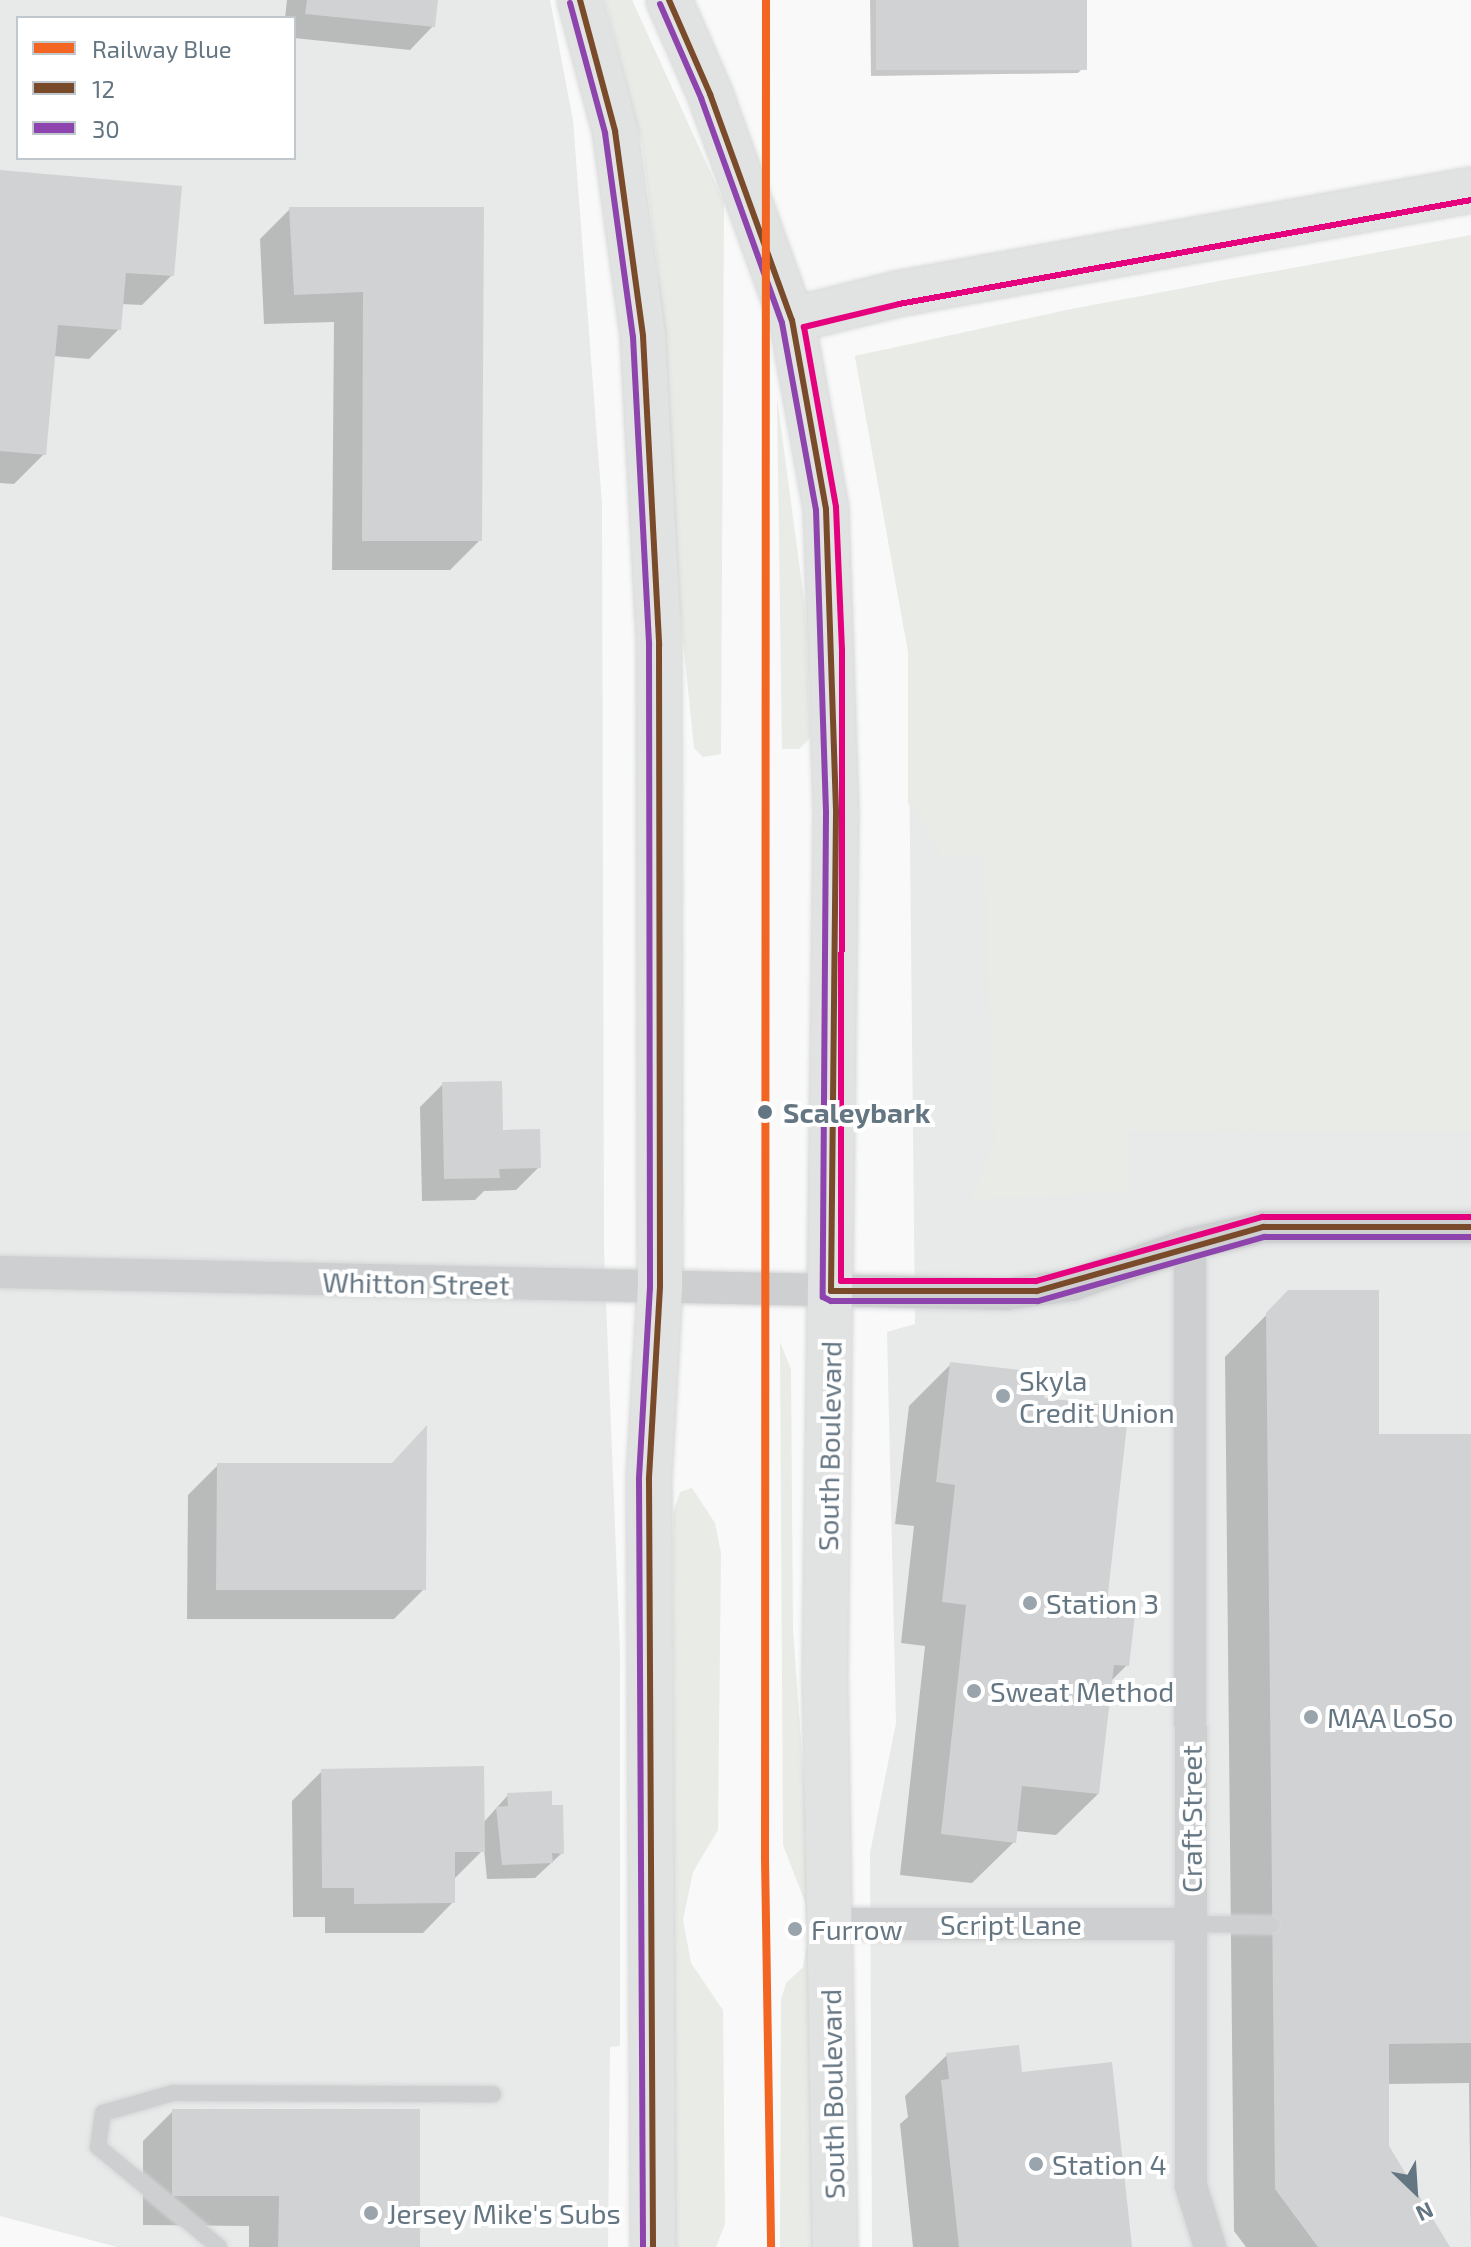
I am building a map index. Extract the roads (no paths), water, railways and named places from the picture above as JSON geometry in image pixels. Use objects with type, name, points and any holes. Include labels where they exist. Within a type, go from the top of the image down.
[{"type":"main road","points":[[580,0],[615,131],[643,336],[659,645],[660,1287],[649,1480],[653,2247]]},
{"type":"main road","name":"South Boulevard","points":[[669,0],[710,94],[792,320],[826,509],[836,844],[825,1677],[835,2247]]},
{"type":"main road","points":[[792,320],[912,291],[1471,190]]},
{"type":"street","name":"Whitton Street","points":[[0,1272],[831,1291],[1037,1291],[1094,1278],[1190,1244],[1263,1227],[1471,1227]]},
{"type":"street","name":"Craft Street","points":[[1190,1244],[1191,2186],[1210,2247]]},
{"type":"street","name":"Script Lane","points":[[830,1924],[1191,1924]]},
{"type":"lane","points":[[1191,1924],[1272,1925]]},
{"type":"lane","points":[[219,2247],[98,2147],[103,2113],[173,2093],[493,2094]]},
{"type":"rail line","name":"Blue","points":[[766,0],[765,1858],[771,2247]]},
{"type":"place","name":"Scaleybark","points":[[765,1112]]},
{"type":"place","name":"Skyla Credit Union","points":[[1003,1396]]},
{"type":"place","name":"Station 3","points":[[1030,1603]]},
{"type":"place","name":"Sweat Method","points":[[974,1691]]},
{"type":"place","name":"MAA LoSo","points":[[1311,1717]]},
{"type":"place","name":"Furrow","points":[[795,1929]]},
{"type":"place","name":"Station 4","points":[[1036,2164]]},
{"type":"place","name":"Jersey Mike's Subs","points":[[371,2213]]}]
